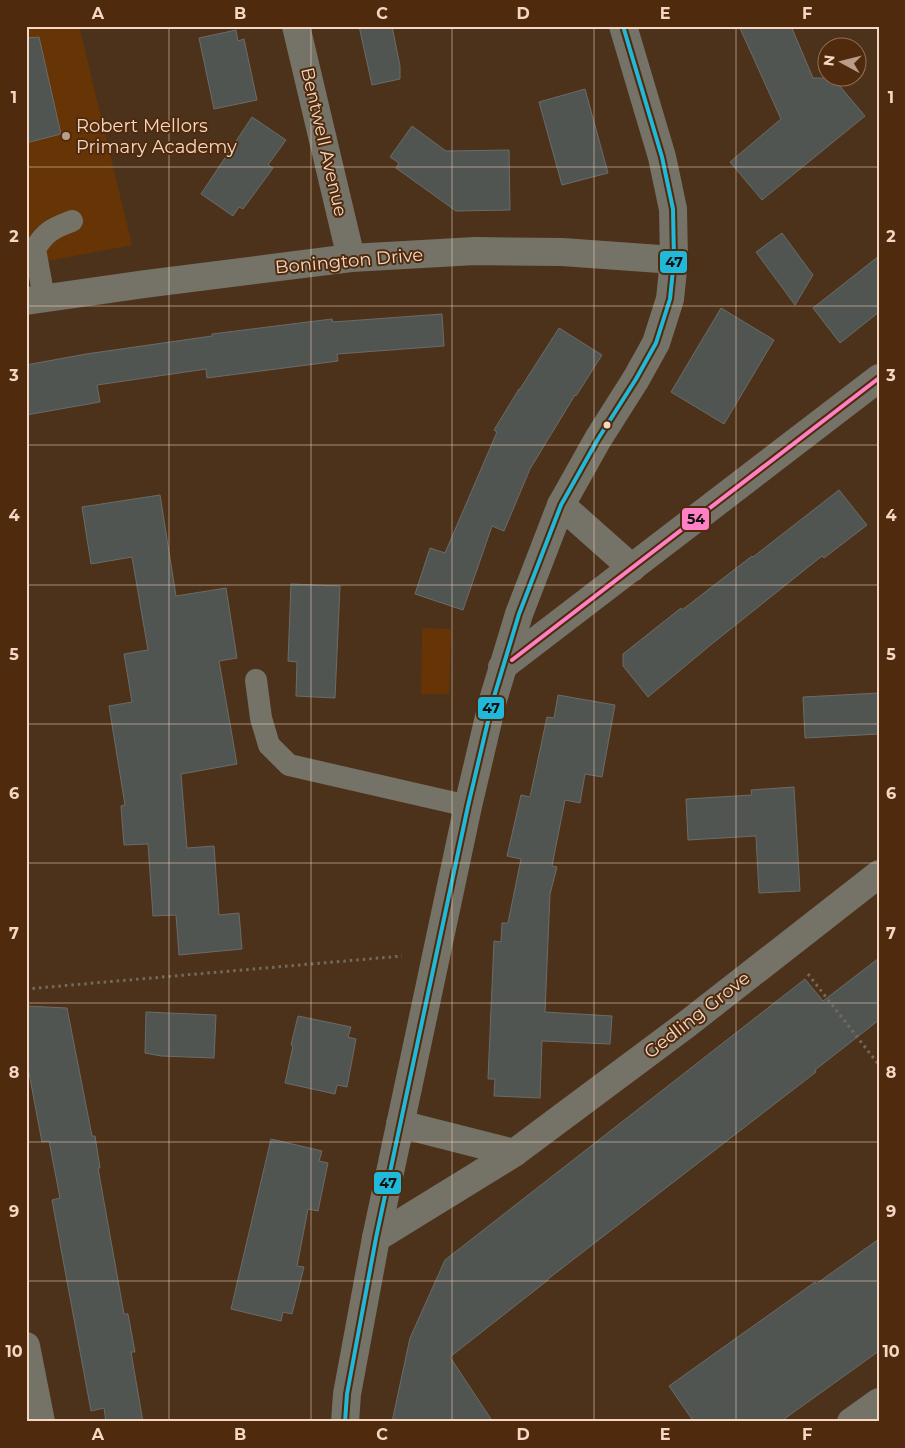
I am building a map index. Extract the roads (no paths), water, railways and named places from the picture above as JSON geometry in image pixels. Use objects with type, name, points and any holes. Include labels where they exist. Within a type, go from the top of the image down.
[{"type":"street","name":"Bentwell Avenue","points":[[296,26],[351,258]]},
{"type":"street","points":[[345,1422],[347,1394],[376,1238],[492,700],[519,614],[561,505],[656,343],[670,299],[674,260],[673,209],[662,157],[623,26]]},
{"type":"street","name":"Bonington Drive","points":[[35,299],[351,258],[475,251],[562,252],[674,260]]},
{"type":"street","points":[[502,667],[879,378]]},
{"type":"street","points":[[561,505],[632,568]]},
{"type":"street","name":"Gedling Grove","points":[[376,1238],[514,1153],[687,1024],[879,874]]},
{"type":"street","points":[[400,1124],[514,1153]]},
{"type":"street","points":[[26,1346],[41,1422]]},
{"type":"street","points":[[851,1422],[879,1402]]},
{"type":"lane","points":[[35,299],[35,249],[43,235],[58,226],[72,221]]},
{"type":"lane","points":[[256,680],[261,718],[269,745],[289,765],[468,806]]},
{"type":"place","name":"Robert Mellors Primary Academy","points":[[66,136]]}]
